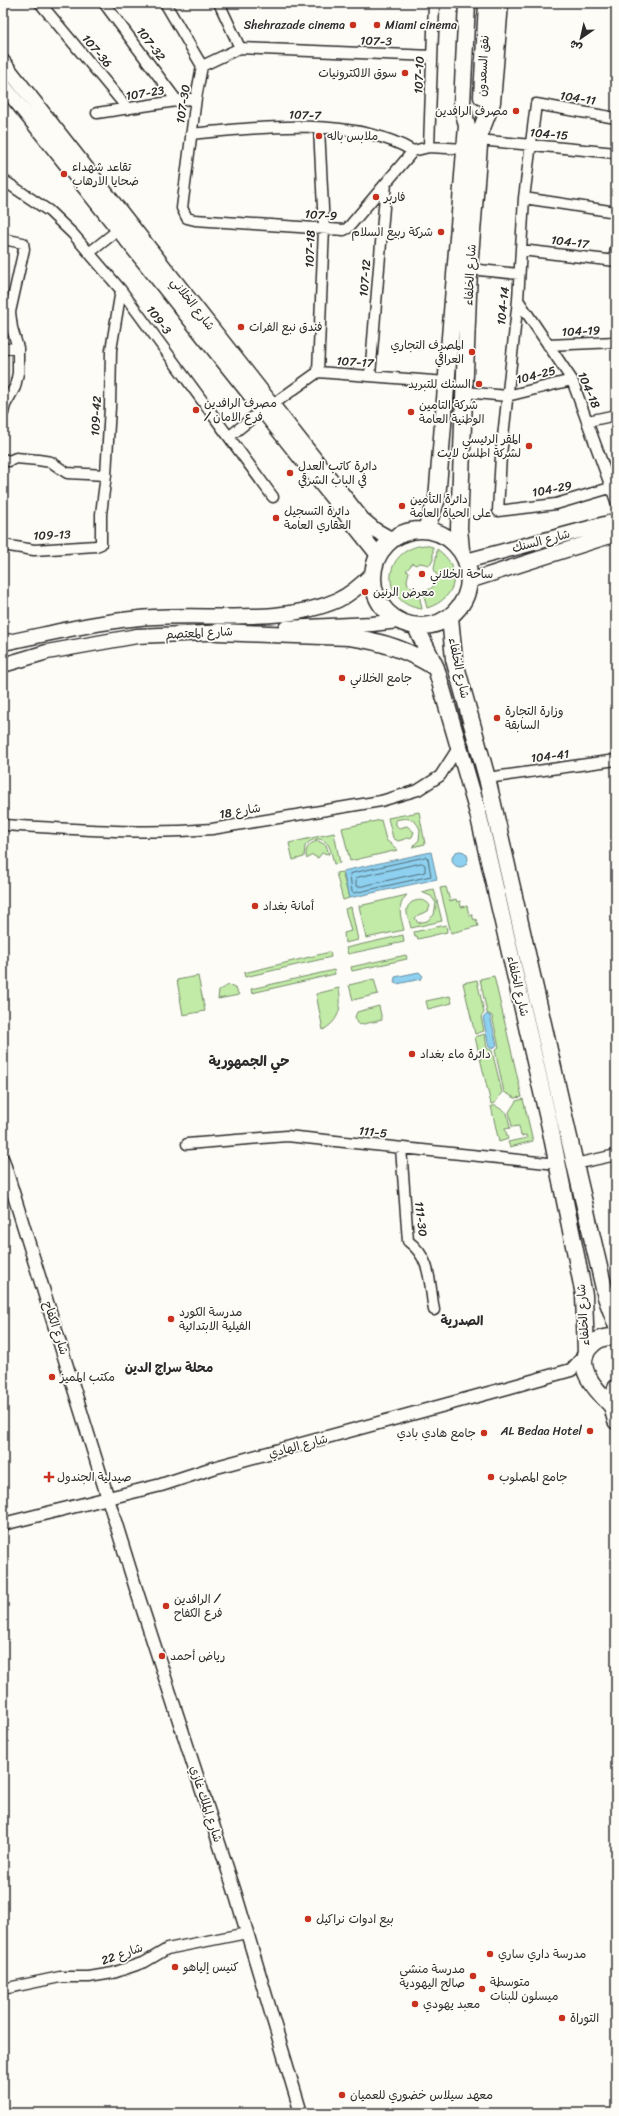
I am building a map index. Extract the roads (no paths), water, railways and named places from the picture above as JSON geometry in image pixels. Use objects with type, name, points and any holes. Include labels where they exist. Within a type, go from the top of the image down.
[{"type":"main road","name":"شارع الخلفاء","points":[[463,555],[459,528],[476,130],[462,104],[467,3]]},
{"type":"main road","name":"نفق السعدون","points":[[476,130],[478,3]]},
{"type":"main road","name":"نفق السعدون","points":[[476,130],[487,3]]},
{"type":"main road","name":"شارع الخلفاء","points":[[426,529],[437,499],[465,149],[476,130],[489,113],[492,102],[500,3]]},
{"type":"main road","name":"شارع الخلاني","points":[[3,62],[14,96],[118,230],[362,518],[375,530],[391,539]]},
{"type":"main road","name":"شارع الخلاني","points":[[3,85],[14,96],[267,407],[377,554]]},
{"type":"main road","name":"شارع السنك","points":[[463,555],[616,520]]},
{"type":"main road","points":[[426,529],[440,533],[451,540],[463,555],[469,581],[467,595],[460,607],[450,617],[434,625],[416,627],[398,621],[383,609],[374,593],[372,574],[377,554],[391,539],[408,531],[426,529]]},
{"type":"main road","name":"شارع السنك","points":[[469,581],[616,534]]},
{"type":"main road","name":"شارع المعتصم","points":[[3,643],[90,624],[141,618],[283,614],[311,609],[339,600],[362,585],[372,574]]},
{"type":"main road","name":"شارع الخلفاء","points":[[450,617],[454,659],[487,778],[606,1297],[616,1324]]},
{"type":"main road","name":"شارع المعتصم","points":[[3,665],[47,652],[137,636],[372,624],[398,621]]},
{"type":"main road","name":"شارع الخلفاء","points":[[416,627],[436,668],[458,748],[478,812],[557,1164],[584,1295],[586,1354],[585,1369],[589,1380],[614,1414]]},
{"type":"main road","points":[[218,632],[369,639],[402,649],[436,668]]},
{"type":"main road","points":[[586,1354],[590,1346],[600,1339],[616,1338]]},
{"type":"main road","points":[[614,1414],[616,1388]]},
{"type":"street","name":"107-32","points":[[104,3],[177,101]]},
{"type":"street","points":[[165,3],[202,66]]},
{"type":"street","points":[[219,3],[240,48]]},
{"type":"street","name":"107-10","points":[[429,147],[434,3]]},
{"type":"street","name":"107-36","points":[[43,7],[128,109]]},
{"type":"street","name":"107-3","points":[[202,66],[240,48],[432,56]]},
{"type":"street","name":"107-30","points":[[187,218],[182,208],[196,98],[202,66]]},
{"type":"street","name":"107-23","points":[[97,113],[196,98]]},
{"type":"street","name":"104-11","points":[[536,104],[616,118]]},
{"type":"street","name":"104-14","points":[[498,511],[507,396],[518,300],[524,198],[536,104]]},
{"type":"street","name":"107-7","points":[[191,134],[241,129],[319,128],[384,137],[398,142],[414,151]]},
{"type":"street","name":"107-18","points":[[318,372],[324,228],[319,128]]},
{"type":"street","name":"104-15","points":[[476,130],[530,145],[616,153]]},
{"type":"street","points":[[414,151],[429,147],[465,149]]},
{"type":"street","name":"107-9","points":[[187,218],[195,220],[344,230],[348,228],[414,151]]},
{"type":"street","name":"109-3","points":[[3,180],[62,222],[121,290],[230,436],[273,497]]},
{"type":"street","name":"107-12","points":[[370,376],[386,183]]},
{"type":"street","points":[[524,198],[616,212]]},
{"type":"street","points":[[89,253],[118,230]]},
{"type":"street","points":[[3,239],[23,243],[24,249],[10,312],[12,328],[18,348],[18,373],[15,387],[5,405],[3,413]]},
{"type":"street","points":[[615,261],[616,248]]},
{"type":"street","name":"104-17","points":[[521,250],[615,261]]},
{"type":"street","points":[[469,269],[519,274]]},
{"type":"street","name":"109-42","points":[[101,544],[100,514],[106,475],[110,407],[111,350],[121,290]]},
{"type":"street","name":"104-18","points":[[518,300],[572,380],[616,501]]},
{"type":"street","name":"104-19","points":[[548,345],[616,342]]},
{"type":"street","points":[[3,348],[18,348]]},
{"type":"street","name":"107-17","points":[[230,436],[267,407],[318,372],[446,382]]},
{"type":"street","name":"104-25","points":[[465,392],[507,396],[572,380]]},
{"type":"street","points":[[588,421],[616,415]]},
{"type":"street","points":[[3,459],[9,461],[16,458],[52,462],[67,473],[106,475]]},
{"type":"street","name":"104-29","points":[[498,511],[556,504],[610,488]]},
{"type":"street","name":"109-13","points":[[3,545],[34,550],[96,546],[101,544]]},
{"type":"street","name":"شارع 18","points":[[3,826],[121,832],[212,829],[381,801],[418,790],[433,783],[440,776],[458,748]]},
{"type":"street","name":"104-41","points":[[487,778],[616,760]]},
{"type":"street","name":"111-5","points":[[187,1144],[288,1136],[557,1164]]},
{"type":"street","name":"111-30","points":[[401,1148],[408,1241],[419,1250],[425,1260],[434,1310]]},
{"type":"street","points":[[575,1164],[616,1155]]},
{"type":"street","name":"شارع الكفاح","points":[[3,1160],[108,1496]]},
{"type":"street","name":"شارع الهادي","points":[[3,1524],[108,1496],[161,1485],[213,1468],[320,1440],[570,1370],[586,1354]]},
{"type":"street","name":"شارع الملك غازي","points":[[108,1496],[247,1933],[301,2113]]},
{"type":"street","name":"شارع 22","points":[[3,1988],[60,1977],[89,1977],[113,1973],[144,1962],[167,1949],[247,1933]]},
{"type":"water","points":[[460,851],[466,853],[468,859],[466,865],[460,867],[454,865],[452,859],[454,853]]},
{"type":"water","points":[[431,852],[437,879],[349,898],[343,871]]},
{"type":"water","points":[[419,972],[423,976],[421,979],[397,984],[394,983],[395,977]]},
{"type":"water","points":[[487,1014],[490,1016],[497,1045],[492,1049],[489,1047],[483,1018]]},
{"type":"place","name":"Shehrazade cinema","points":[[353,25]]},
{"type":"place","name":"Miami cinema","points":[[377,25]]},
{"type":"place","name":"سوق الالكترونيات","points":[[405,73]]},
{"type":"place","name":"مصرف الرافدين","points":[[516,111]]},
{"type":"place","name":"ملابس باله","points":[[319,136]]},
{"type":"place","name":"تقاعد شهداء ضحايا الارهاب","points":[[64,174]]},
{"type":"place","name":"فاربر","points":[[376,197]]},
{"type":"place","name":"شركة ربيع السلام","points":[[441,232]]},
{"type":"place","name":"فندق نبع الفرات","points":[[241,327]]},
{"type":"place","name":"المصرف التجاري العراقي","points":[[472,352]]},
{"type":"place","name":"السنك للتبريد","points":[[479,384]]},
{"type":"place","name":"مصرف الرافدين / فرع الامان","points":[[196,410]]},
{"type":"place","name":"شركة التامين الوطنية العامة","points":[[411,412]]},
{"type":"place","name":"المقر الرئيسي لشركة اطلس لايت","points":[[529,446]]},
{"type":"place","name":"دائرة كاتب العدل في الباب الشرقي","points":[[290,473]]},
{"type":"place","name":"دائرة التأمين على الحياة العامة","points":[[402,506]]},
{"type":"place","name":"دائرة التسجيل العقاري العامة","points":[[276,518]]},
{"type":"place","name":"ساحة الخلاني","points":[[422,574]]},
{"type":"place","name":"معرض الرنين","points":[[365,592]]},
{"type":"place","name":"جامع الخلاني","points":[[342,678]]},
{"type":"place","name":"وزارة التجارة السابقة","points":[[497,718]]},
{"type":"place","name":"أمانة بغداد","points":[[255,906]]},
{"type":"place","name":"دائرة ماء بغداد","points":[[412,1054]]},
{"type":"place","name":"مدرسة الكورد الفيلية الابتدائية","points":[[171,1319]]},
{"type":"place","name":"مكتب المميز","points":[[52,1377]]},
{"type":"place","name":"AL Bedaa Hotel","points":[[590,1431]]},
{"type":"place","name":"جامع هادي بادي","points":[[484,1433]]},
{"type":"place","name":"صيدلية الجندول","points":[[49,1477]]},
{"type":"place","name":"جامع المصلوب","points":[[491,1477]]},
{"type":"place","name":"الرافدين / فرع الكفاح","points":[[166,1606]]},
{"type":"place","name":"رياض أحمد","points":[[162,1656]]},
{"type":"place","name":"بيع ادوات نراكيل","points":[[308,1919]]},
{"type":"place","name":"مدرسة داري ساري","points":[[490,1954]]},
{"type":"place","name":"كنيس إلياهو","points":[[175,1967]]},
{"type":"place","name":"مدرسة منشي صالح اليهودية","points":[[473,1976]]},
{"type":"place","name":"متوسطة ميسلون للبنات","points":[[482,1989]]},
{"type":"place","name":"معبد يهودي","points":[[415,2004]]},
{"type":"place","name":"التوراة","points":[[562,2018]]},
{"type":"place","name":"معهد سيلاس خضوري للعميان","points":[[342,2095]]},
{"type":"district","name":"حي الجمهورية","points":[[249,1061]]},
{"type":"district","name":"الصدرية","points":[[462,1320]]},
{"type":"district","name":"محلة سراج الدين","points":[[169,1367]]}]
